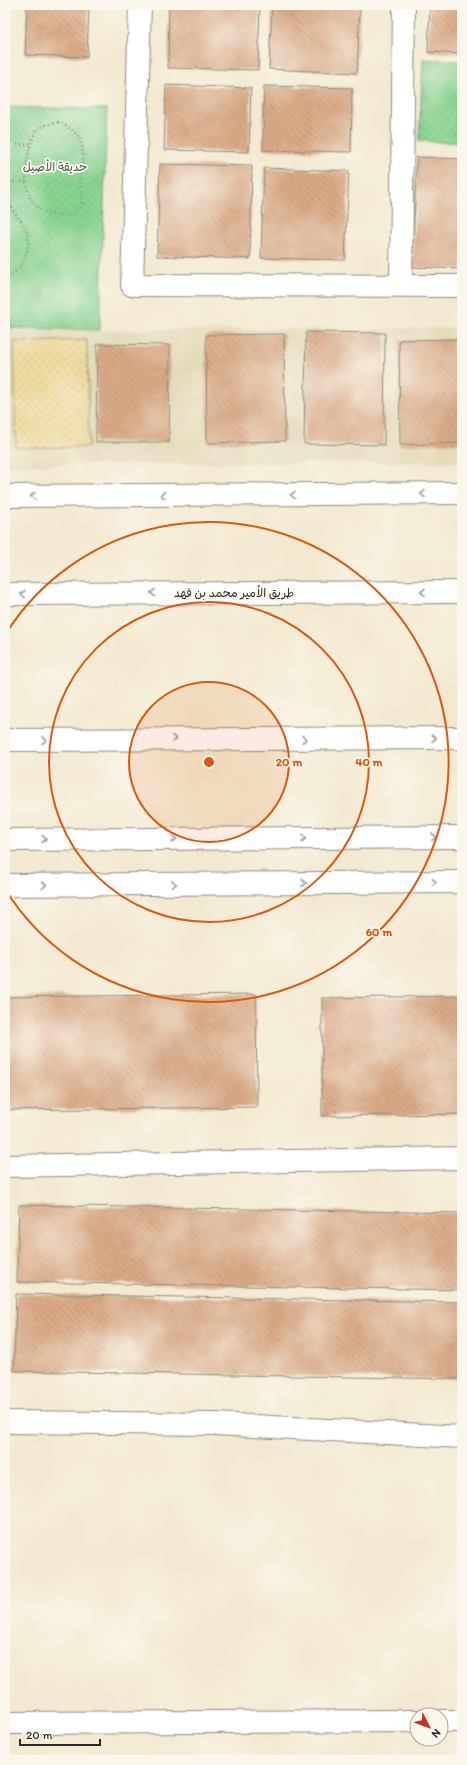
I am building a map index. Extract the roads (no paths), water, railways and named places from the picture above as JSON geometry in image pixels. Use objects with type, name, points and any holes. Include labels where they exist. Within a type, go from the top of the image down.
[{"type":"main road","points":[[140,5],[132,286],[462,286]]},
{"type":"main road","points":[[401,286],[404,5]]},
{"type":"main road","points":[[5,496],[462,494]]},
{"type":"main road","name":"طريق الأمير محمد بن فهد","points":[[5,594],[462,592]]},
{"type":"main road","points":[[5,740],[462,738]]},
{"type":"main road","points":[[5,840],[462,837]]},
{"type":"main road","points":[[5,885],[462,882]]},
{"type":"main road","points":[[5,1166],[462,1158]]},
{"type":"main road","points":[[5,1422],[215,1424],[462,1437]]},
{"type":"main road","points":[[5,1723],[409,1721]]},
{"type":"main road","points":[[449,1721],[462,1721]]},
{"type":"park label","name":"حديقة الأصيل","points":[[55,167]]}]
